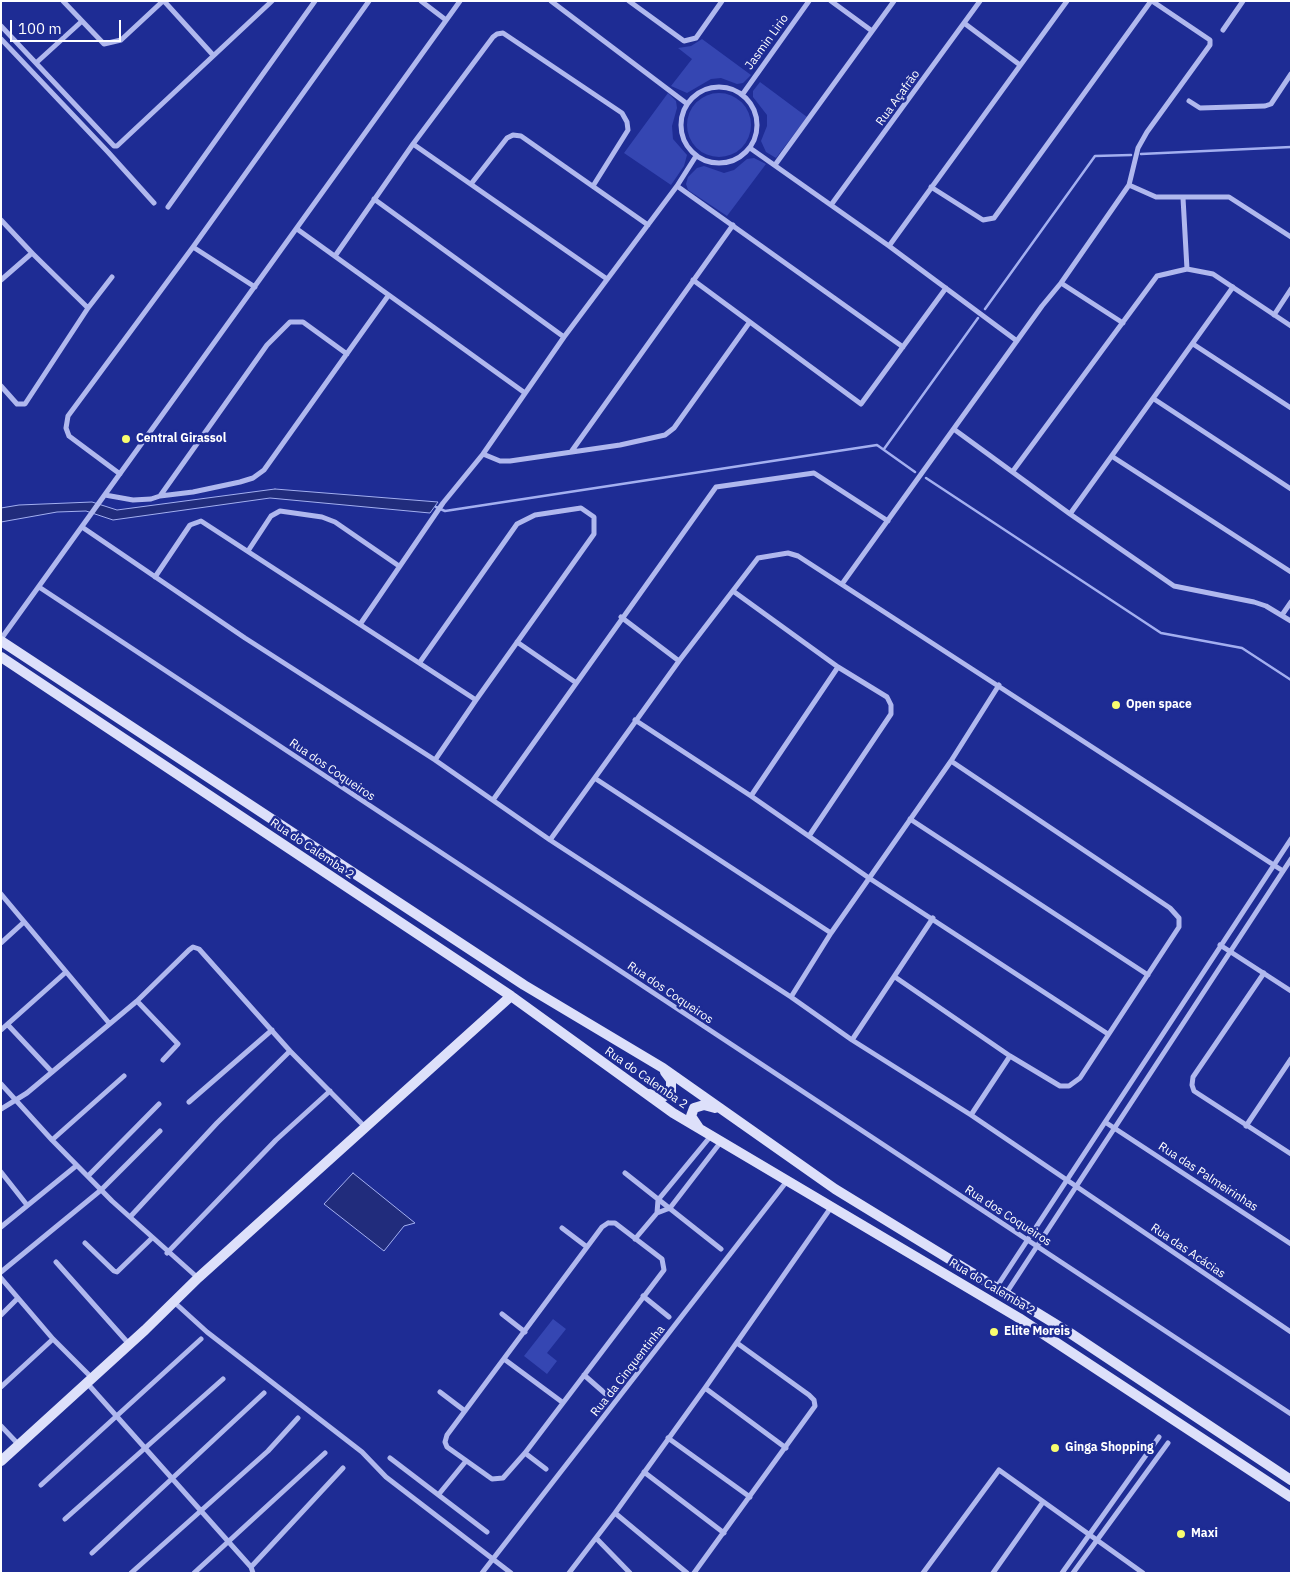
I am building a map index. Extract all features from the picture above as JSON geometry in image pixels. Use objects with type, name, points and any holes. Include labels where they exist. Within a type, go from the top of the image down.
[{"type":"main road","name":"Rua do Calemba 2","points":[[1,640],[524,985],[663,1068],[835,1189],[1070,1333],[1291,1480]]},
{"type":"main road","name":"Rua do Calemba 2","points":[[1,657],[511,996],[644,1092],[706,1134],[832,1206],[1019,1318],[1291,1497]]},
{"type":"main road","points":[[1,1461],[90,1381],[198,1278],[511,996]]},
{"type":"main road","points":[[644,1092],[663,1097],[671,1092],[671,1080],[663,1068]]},
{"type":"main road","points":[[706,1134],[691,1116],[694,1108],[704,1105],[718,1108]]},
{"type":"street","points":[[63,1],[104,44],[121,40],[164,1],[214,55]]},
{"type":"street","points":[[1,26],[114,146],[117,146],[272,1]]},
{"type":"street","points":[[168,207],[316,1]]},
{"type":"street","points":[[120,474],[69,436],[66,422],[369,1]]},
{"type":"street","points":[[421,1],[446,20]]},
{"type":"street","points":[[1,640],[460,1]]},
{"type":"street","points":[[551,1],[686,103]]},
{"type":"street","points":[[629,1],[636,3],[684,41],[696,38],[722,1]]},
{"type":"street","name":"Jasmin Lirio","points":[[742,94],[809,1]]},
{"type":"street","points":[[831,1],[872,32]]},
{"type":"street","points":[[775,165],[894,1]]},
{"type":"street","name":"Rua Açafrão","points":[[831,206],[980,1]]},
{"type":"street","points":[[889,246],[1067,1]]},
{"type":"street","points":[[842,584],[1061,283],[1129,185],[1138,148],[1211,43],[1152,1],[994,218],[983,220],[931,187]]},
{"type":"street","points":[[1223,30],[1242,1]]},
{"type":"street","points":[[36,63],[82,22]]},
{"type":"street","points":[[964,23],[1020,66]]},
{"type":"street","points":[[334,256],[413,144],[493,37],[503,33],[613,106],[622,113],[628,122],[628,130],[624,139],[593,186]]},
{"type":"street","points":[[1,39],[108,152],[154,204]]},
{"type":"street","points":[[1189,101],[1200,108],[1265,106],[1271,104],[1291,74]]},
{"type":"street","points":[[722,86],[742,94],[750,102],[755,112],[757,123],[756,135],[750,148],[735,159],[722,163],[711,162],[696,156],[684,142],[681,131],[681,119],[686,103],[710,87],[722,86]]},
{"type":"street","points":[[471,184],[507,138],[513,135],[521,136],[648,225]]},
{"type":"street","points":[[413,144],[607,279]]},
{"type":"street","points":[[750,148],[889,246],[1017,341]]},
{"type":"street","points":[[361,623],[443,503],[482,454],[564,337],[677,186],[696,156]]},
{"type":"street","points":[[1129,185],[1156,197],[1229,197],[1291,237]]},
{"type":"street","points":[[677,186],[903,347]]},
{"type":"street","points":[[1183,198],[1187,269]]},
{"type":"street","points":[[374,199],[564,337]]},
{"type":"street","points":[[1,220],[88,308]]},
{"type":"street","points":[[571,452],[733,225]]},
{"type":"street","points":[[297,229],[525,393]]},
{"type":"street","points":[[193,247],[254,287]]},
{"type":"street","points":[[1,280],[32,253]]},
{"type":"street","points":[[1013,472],[1157,276],[1187,269],[1213,274],[1291,326]]},
{"type":"street","points":[[1,386],[17,404],[25,404],[88,308],[112,277]]},
{"type":"street","points":[[693,280],[749,324],[861,404],[946,288]]},
{"type":"street","points":[[1061,283],[1123,323]]},
{"type":"street","points":[[1070,514],[1154,399],[1232,287]]},
{"type":"street","points":[[1274,315],[1291,289]]},
{"type":"street","points":[[105,495],[133,500],[151,499],[160,496],[194,492],[254,478],[264,470],[388,296]]},
{"type":"street","points":[[160,496],[267,345],[290,322],[303,322],[347,354]]},
{"type":"street","points":[[482,454],[500,461],[510,461],[644,441],[665,435],[674,428],[749,324]]},
{"type":"street","points":[[1193,344],[1291,408]]},
{"type":"street","points":[[1154,399],[1291,489]]},
{"type":"street","points":[[955,430],[1070,514],[1174,586],[1254,602],[1291,621]]},
{"type":"street","points":[[1113,456],[1291,572]]},
{"type":"street","points":[[493,800],[716,486],[814,473],[888,521]]},
{"type":"street","points":[[420,662],[518,524],[535,515],[581,508],[594,517],[594,534],[435,760]]},
{"type":"street","points":[[248,551],[271,516],[280,511],[322,517],[335,522],[399,566]]},
{"type":"street","points":[[155,577],[190,524],[198,521],[361,623],[476,700]]},
{"type":"street","name":"Rua das Acácias","points":[[82,527],[155,577],[435,760],[550,840],[790,997],[852,1040],[971,1115],[1291,1332]]},
{"type":"street","points":[[550,840],[596,779],[635,720],[678,661],[758,558],[788,553],[798,556],[842,584],[1283,871]]},
{"type":"street","name":"Rua dos Coqueiros","points":[[38,587],[1291,1414]]},
{"type":"street","points":[[733,591],[838,667],[887,697],[892,710],[809,836]]},
{"type":"street","points":[[1282,615],[1291,602]]},
{"type":"street","points":[[621,618],[678,661]]},
{"type":"street","points":[[517,642],[575,682]]},
{"type":"street","points":[[751,796],[838,667]]},
{"type":"street","points":[[790,997],[869,878],[951,761],[999,686]]},
{"type":"street","points":[[635,720],[751,796],[869,878],[1108,1034]]},
{"type":"street","points":[[895,977],[1010,1056],[1060,1086],[1069,1086],[1080,1078],[1178,930],[1179,918],[1175,912],[951,761]]},
{"type":"street","points":[[596,779],[831,934]]},
{"type":"street","points":[[910,819],[1148,975]]},
{"type":"street","points":[[995,1288],[1291,839]]},
{"type":"street","points":[[1005,1294],[1074,1186],[1291,858]]},
{"type":"street","points":[[1,894],[108,1023]]},
{"type":"street","points":[[852,1040],[933,918]]},
{"type":"street","points":[[1,943],[24,922]]},
{"type":"street","points":[[1220,945],[1291,991]]},
{"type":"street","points":[[1,1109],[52,1072],[194,947],[199,949],[290,1051],[366,1128]]},
{"type":"street","points":[[1,1030],[66,972]]},
{"type":"street","points":[[1264,973],[1193,1077],[1194,1090],[1291,1154]]},
{"type":"street","points":[[136,1000],[178,1044],[163,1060]]},
{"type":"street","points":[[8,1025],[52,1072]]},
{"type":"street","points":[[189,1102],[272,1030]]},
{"type":"street","points":[[130,1217],[218,1123],[290,1051]]},
{"type":"street","points":[[971,1115],[1010,1056]]},
{"type":"street","points":[[1246,1126],[1291,1059]]},
{"type":"street","points":[[52,1140],[124,1076]]},
{"type":"street","points":[[1,1084],[76,1166],[167,1253],[198,1278]]},
{"type":"street","points":[[167,1253],[276,1140],[330,1091]]},
{"type":"street","points":[[88,1176],[159,1104]]},
{"type":"street","name":"Rua das Palmeirinhas","points":[[1105,1122],[1291,1244]]},
{"type":"street","points":[[1,1272],[101,1190],[160,1131]]},
{"type":"street","points":[[657,1213],[658,1200],[706,1134]]},
{"type":"street","points":[[635,1239],[657,1213],[670,1208],[720,1143]]},
{"type":"street","points":[[1,1227],[76,1166]]},
{"type":"street","points":[[1,1172],[27,1205]]},
{"type":"street","points":[[624,1173],[721,1248]]},
{"type":"street","name":"Rua da Cinquentinha","points":[[482,1573],[787,1180]]},
{"type":"street","points":[[568,1573],[615,1513],[705,1388],[832,1206]]},
{"type":"street","points":[[608,1223],[615,1223],[635,1239],[662,1259],[664,1270],[504,1478],[492,1479],[447,1447],[445,1442],[446,1435],[602,1227],[608,1223]]},
{"type":"street","points":[[562,1228],[587,1247]]},
{"type":"street","points":[[85,1243],[117,1272],[152,1238]]},
{"type":"street","points":[[56,1262],[129,1344]]},
{"type":"street","points":[[1,1278],[90,1381],[116,1416],[251,1566],[253,1573]]},
{"type":"street","points":[[643,1296],[669,1317]]},
{"type":"street","points":[[1,1315],[18,1298]]},
{"type":"street","points":[[174,1302],[207,1332],[362,1452],[386,1477],[511,1573]]},
{"type":"street","points":[[502,1314],[525,1332]]},
{"type":"street","points":[[1,1387],[53,1339]]},
{"type":"street","points":[[41,1484],[201,1339]]},
{"type":"street","points":[[694,1573],[814,1408],[814,1400],[736,1343]]},
{"type":"street","points":[[504,1360],[562,1402]]},
{"type":"street","points":[[584,1375],[608,1396]]},
{"type":"street","points":[[65,1519],[223,1379]]},
{"type":"street","points":[[705,1388],[786,1448]]},
{"type":"street","points":[[440,1392],[465,1411]]},
{"type":"street","points":[[92,1553],[264,1393]]},
{"type":"street","points":[[131,1573],[268,1451],[298,1418]]},
{"type":"street","points":[[1,1426],[19,1445]]},
{"type":"street","points":[[1062,1573],[1159,1437]]},
{"type":"street","points":[[668,1438],[750,1497]]},
{"type":"street","points":[[1073,1573],[1168,1443]]},
{"type":"street","points":[[194,1573],[325,1453]]},
{"type":"street","points":[[525,1453],[546,1469]]},
{"type":"street","points":[[390,1458],[487,1532]]},
{"type":"street","points":[[439,1494],[466,1461]]},
{"type":"street","points":[[251,1566],[343,1468]]},
{"type":"street","points":[[926,1572],[998,1470],[1140,1572]]},
{"type":"street","points":[[644,1472],[724,1533]]},
{"type":"street","points":[[993,1573],[1043,1502]]},
{"type":"street","points":[[615,1513],[687,1573]]},
{"type":"street","points":[[596,1538],[630,1573]]},
{"type":"shaded area","points":[[702,39],[751,75],[743,83],[737,84],[721,78],[711,79],[687,93],[671,86],[692,59],[678,48],[691,46]]},
{"type":"shaded area","points":[[760,82],[807,117],[776,158],[766,152],[761,141],[767,126],[767,115],[753,97],[753,91]]},
{"type":"shaded area","points":[[668,93],[676,101],[677,108],[672,126],[673,139],[687,155],[684,166],[671,185],[624,153]]},
{"type":"shaded area","points":[[719,93],[737,99],[745,107],[751,125],[745,143],[737,151],[719,157],[701,151],[693,143],[687,125],[693,107],[701,99]]},
{"type":"shaded area","points":[[754,158],[766,164],[727,216],[688,190],[686,184],[688,177],[697,168],[704,166],[724,173],[734,170],[747,159]]},
{"type":"shaded area","points":[[275,489],[438,502],[430,513],[270,498],[113,520],[86,511],[57,512],[1,522],[1,508],[19,505],[92,502],[117,510]]},
{"type":"shaded area","points":[[353,1173],[415,1223],[404,1226],[384,1251],[324,1204]]},
{"type":"shaded area","points":[[553,1319],[566,1329],[547,1353],[557,1361],[547,1374],[524,1356]]},
{"type":"waterway","points":[[1141,154],[1291,147]]},
{"type":"waterway","points":[[985,309],[1095,156],[1131,155]]},
{"type":"waterway","points":[[884,449],[978,318]]},
{"type":"waterway","points":[[436,507],[445,511],[877,445],[915,472]]},
{"type":"waterway","points":[[926,478],[1161,633],[1242,648],[1291,680]]},
{"type":"place","name":"Central Girassol","points":[[126,439]]},
{"type":"place","name":"Open space","points":[[1116,705]]},
{"type":"place","name":"Elite Moreis","points":[[994,1332]]},
{"type":"place","name":"Ginga Shopping","points":[[1055,1448]]},
{"type":"place","name":"Maxi","points":[[1181,1534]]}]
